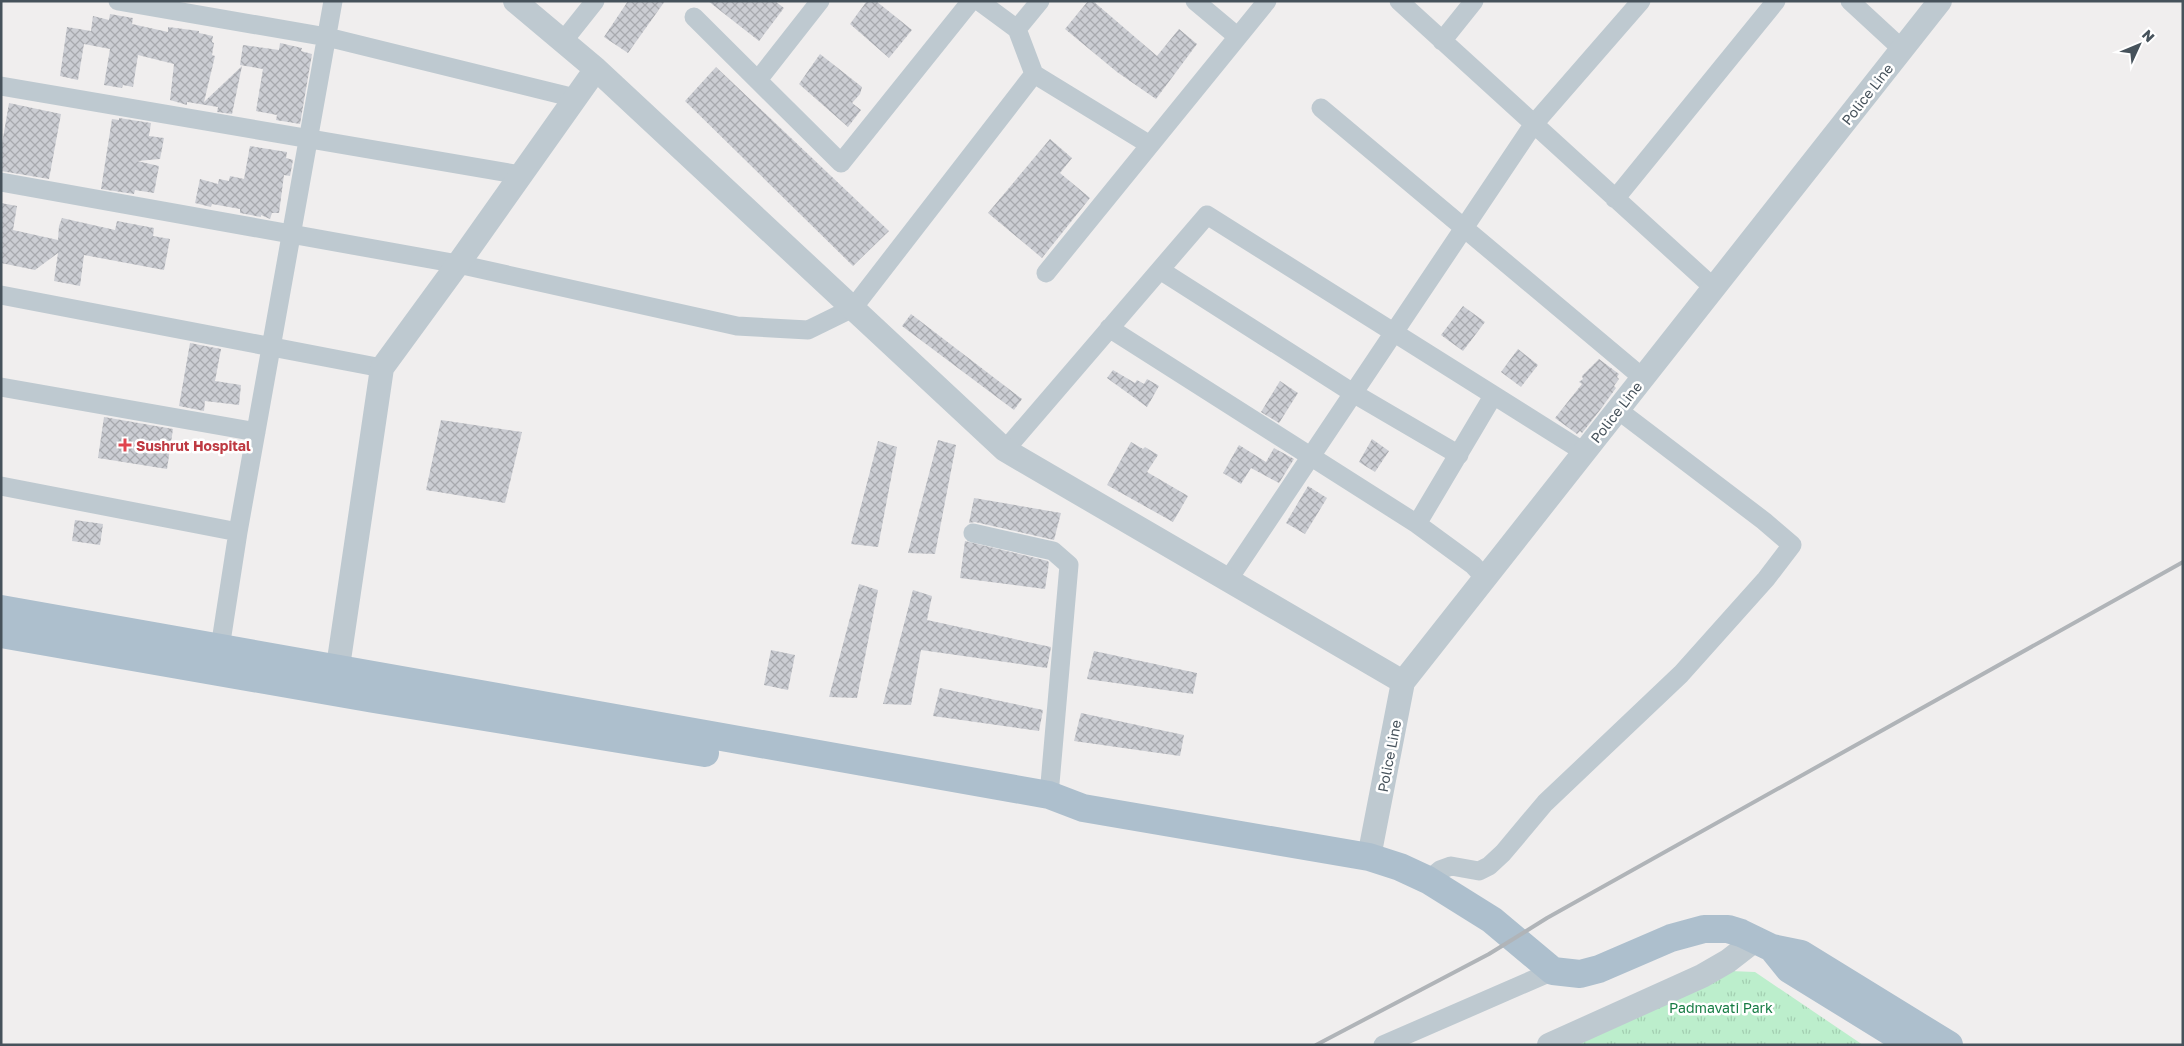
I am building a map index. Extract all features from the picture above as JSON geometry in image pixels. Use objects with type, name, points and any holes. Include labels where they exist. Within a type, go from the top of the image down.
[{"type":"main road","points":[[1,608],[220,648],[336,680],[1055,814],[1083,808]]},
{"type":"main road","points":[[1,634],[336,680],[1049,795],[1083,808],[1369,857],[1400,867],[1428,880],[1492,920],[1553,970],[1580,974],[1599,969],[1671,938],[1704,928],[1728,929],[1764,944],[1801,954],[1949,1045]]},
{"type":"main road","points":[[1764,944],[1789,969],[1912,1045]]},
{"type":"street","points":[[118,1],[327,37],[575,98]]},
{"type":"street","points":[[220,648],[238,532],[334,1]]},
{"type":"street","points":[[515,1],[564,40],[596,69],[1005,450],[1403,682]]},
{"type":"street","points":[[564,40],[594,1]]},
{"type":"street","points":[[758,80],[820,1]]},
{"type":"street","points":[[694,17],[841,163],[972,1]]},
{"type":"street","points":[[979,1],[1017,30],[1034,74],[1150,145]]},
{"type":"street","points":[[1017,30],[1040,1]]},
{"type":"street","points":[[1195,1],[1238,38]]},
{"type":"street","points":[[1046,273],[1267,1]]},
{"type":"street","points":[[1399,1],[1714,288]]},
{"type":"street","points":[[1442,41],[1474,1]]},
{"type":"street","points":[[1228,580],[1533,125],[1640,1]]},
{"type":"street","points":[[1615,199],[1776,1]]},
{"type":"street","points":[[1850,1],[1902,49]]},
{"type":"street","name":"Police Line","points":[[1369,857],[1403,682],[1940,1]]},
{"type":"street","points":[[336,680],[382,368],[596,69]]},
{"type":"street","points":[[1,182],[458,264],[738,326],[808,330],[853,308],[1034,74]]},
{"type":"street","points":[[1,86],[521,175]]},
{"type":"street","points":[[1321,108],[1643,378]]},
{"type":"street","points":[[1005,450],[1207,215],[1584,452]]},
{"type":"street","points":[[1160,270],[1353,393],[1459,455]]},
{"type":"street","points":[[1,295],[382,368]]},
{"type":"street","points":[[1109,328],[1417,524],[1474,565],[1485,578]]},
{"type":"street","points":[[1,387],[256,432]]},
{"type":"street","points":[[1417,524],[1493,396]]},
{"type":"street","points":[[1428,880],[1440,870],[1451,866],[1479,872],[1489,866],[1503,853],[1545,803],[1681,674],[1766,579],[1792,545],[1764,521],[1618,410]]},
{"type":"street","points":[[1,486],[238,532]]},
{"type":"street","points":[[973,533],[1053,551],[1069,565],[1049,795]]},
{"type":"street","points":[[1549,1045],[1702,976],[1728,960],[1764,944]]},
{"type":"street","points":[[1383,1045],[1553,970]]},
{"type":"green space","name":"Padmavati Park","points":[[1706,970],[1755,972],[1863,1045],[1579,1045]]},
{"type":"building","points":[[628,1],[665,1],[628,53],[604,37]]},
{"type":"building","points":[[708,1],[775,1],[784,8],[759,41]]},
{"type":"building","points":[[867,1],[876,1],[912,30],[889,58],[850,24]]},
{"type":"building","points":[[1088,1],[1093,1],[1157,56],[1179,29],[1197,44],[1156,99],[1117,72],[1065,29]]},
{"type":"building","points":[[110,14],[133,18],[132,24],[168,32],[168,27],[199,31],[199,33],[213,36],[212,55],[215,56],[204,102],[242,66],[232,114],[217,112],[218,107],[187,102],[187,105],[170,100],[174,64],[138,55],[133,87],[123,85],[122,88],[104,85],[110,49],[84,44],[78,80],[60,76],[67,27],[91,31],[93,16],[109,20]]},
{"type":"building","points":[[280,43],[302,48],[301,51],[312,54],[300,124],[276,120],[277,115],[256,111],[263,69],[240,65],[243,45],[279,50]]},
{"type":"building","points":[[820,54],[862,87],[860,94],[852,103],[861,110],[848,127],[799,84]]},
{"type":"building","points":[[716,67],[889,231],[853,266],[685,101]]},
{"type":"building","points":[[9,103],[61,114],[49,179],[1,171],[1,150]]},
{"type":"building","points":[[119,118],[151,123],[149,136],[164,138],[160,159],[137,161],[159,166],[154,193],[135,190],[134,194],[101,189],[112,119],[119,120]]},
{"type":"building","points":[[1050,139],[1072,158],[1060,173],[1090,198],[1042,258],[988,213]]},
{"type":"building","points":[[250,146],[287,152],[286,158],[293,160],[290,176],[284,175],[279,213],[272,213],[270,219],[261,215],[261,217],[240,213],[240,209],[212,204],[211,207],[195,203],[200,179],[218,184],[219,179],[229,181],[230,176],[244,179]]},
{"type":"building","points":[[1,203],[17,206],[13,230],[58,240],[59,226],[62,218],[115,230],[117,221],[154,228],[153,236],[170,239],[164,270],[84,255],[80,286],[54,281],[58,253],[35,270],[1,263]]},
{"type":"building","points":[[1463,306],[1485,322],[1463,351],[1441,335]]},
{"type":"building","points":[[911,314],[1022,399],[1014,410],[902,326]]},
{"type":"building","points":[[190,343],[221,349],[215,381],[241,385],[239,405],[205,401],[204,411],[179,406]]},
{"type":"building","points":[[1518,349],[1538,365],[1521,387],[1501,372]]},
{"type":"building","points":[[1599,359],[1619,374],[1617,377],[1619,379],[1614,386],[1616,388],[1600,410],[1582,433],[1580,431],[1577,434],[1555,418],[1582,384],[1579,382],[1583,379],[1582,376]]},
{"type":"building","points":[[1113,370],[1135,383],[1137,380],[1144,384],[1147,379],[1159,386],[1147,407],[1107,378]]},
{"type":"building","points":[[1280,381],[1298,393],[1279,423],[1261,412]]},
{"type":"building","points":[[104,417],[173,429],[167,469],[98,458]]},
{"type":"building","points":[[441,420],[522,432],[505,503],[426,490]]},
{"type":"building","points":[[1372,439],[1389,451],[1375,472],[1359,462]]},
{"type":"building","points":[[938,440],[956,445],[935,554],[908,553]]},
{"type":"building","points":[[878,441],[897,447],[878,547],[851,544]]},
{"type":"building","points":[[1131,442],[1143,449],[1145,447],[1158,455],[1147,472],[1188,496],[1173,522],[1107,485]]},
{"type":"building","points":[[1239,445],[1266,462],[1274,448],[1294,459],[1279,483],[1251,468],[1241,484],[1223,473]]},
{"type":"building","points":[[1308,486],[1327,498],[1305,534],[1286,523]]},
{"type":"building","points":[[974,498],[1061,513],[1054,540],[975,522],[969,523]]},
{"type":"building","points":[[75,520],[103,524],[100,545],[72,541]]},
{"type":"building","points":[[965,541],[1048,561],[1045,589],[960,578]]},
{"type":"building","points":[[859,584],[878,590],[857,698],[829,697]]},
{"type":"building","points":[[913,590],[932,596],[927,620],[1051,647],[1047,668],[921,650],[911,705],[883,704]]},
{"type":"building","points":[[771,650],[795,655],[788,690],[764,685]]},
{"type":"building","points":[[1094,651],[1197,673],[1193,694],[1087,679]]},
{"type":"building","points":[[940,688],[1043,710],[1039,731],[933,716]]},
{"type":"building","points":[[1081,713],[1184,735],[1180,756],[1074,741]]},
{"type":"railway","points":[[1316,1045],[1489,954],[1547,918],[2183,562]]},
{"type":"place","name":"Sushrut Hospital","points":[[125,445]]}]
